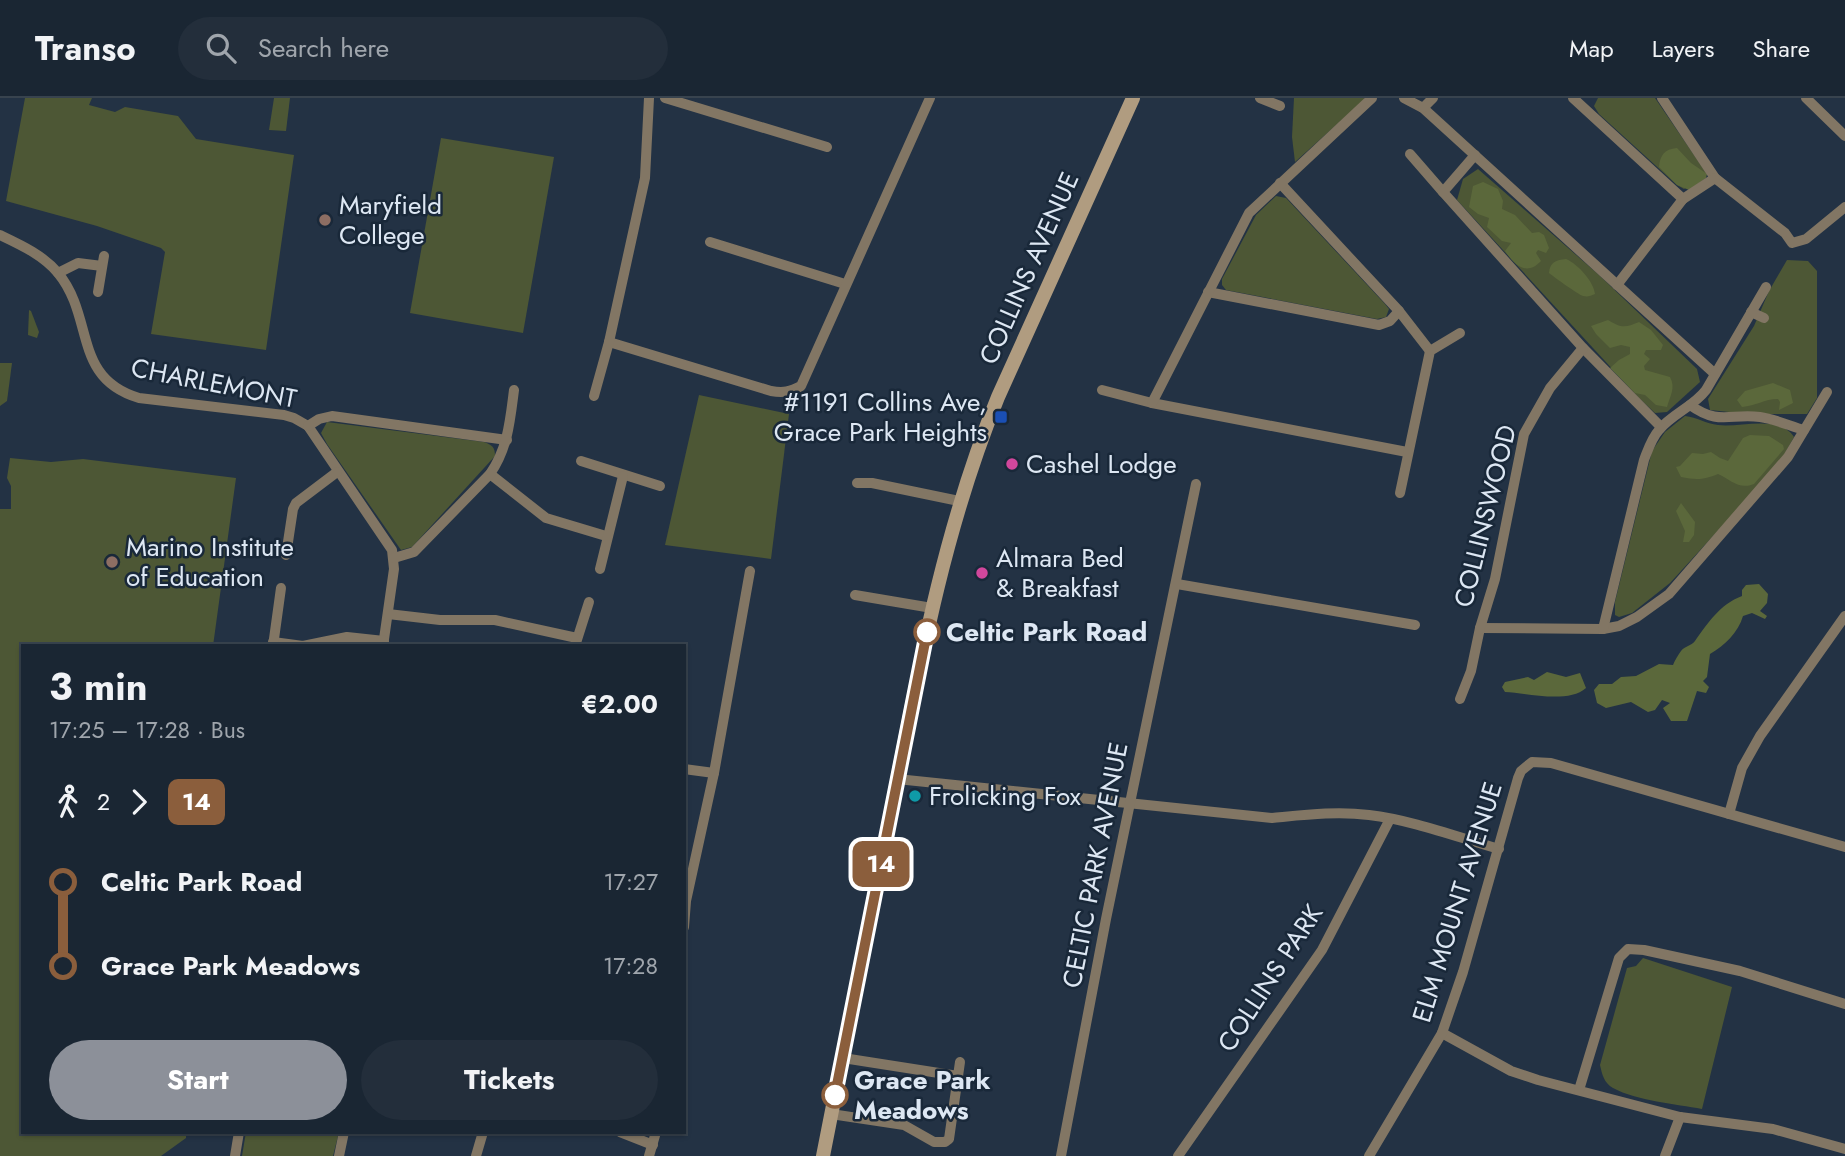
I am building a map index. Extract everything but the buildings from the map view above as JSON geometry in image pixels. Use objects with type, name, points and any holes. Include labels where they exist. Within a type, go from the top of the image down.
[{"type":"main road","name":"COLLINS AVENUE","points":[[822,1156],[932,608],[959,501],[977,447],[998,397],[1133,98]]},
{"type":"street","points":[[594,396],[609,342],[645,178],[649,98]]},
{"type":"street","points":[[665,98],[827,147]]},
{"type":"street","points":[[609,342],[771,391],[782,393],[801,386],[930,98]]},
{"type":"street","points":[[1260,98],[1280,106]]},
{"type":"street","points":[[1152,403],[1249,214],[1372,98]]},
{"type":"street","points":[[1404,98],[1423,108],[1715,374]]},
{"type":"street","points":[[1423,108],[1433,98]]},
{"type":"street","points":[[1573,98],[1586,102],[1683,199]]},
{"type":"street","points":[[1662,98],[1715,178],[1785,233],[1792,243],[1806,239],[1845,208]]},
{"type":"street","points":[[1806,98],[1845,136]]},
{"type":"street","points":[[1410,154],[1583,348],[1661,427]]},
{"type":"street","points":[[1443,192],[1475,155]]},
{"type":"street","points":[[1617,285],[1683,199],[1715,178]]},
{"type":"street","points":[[1280,183],[1399,311],[1430,351]]},
{"type":"street","name":"CHARLEMONT","points":[[0,235],[43,258],[58,273],[70,292],[80,317],[96,369],[121,393],[149,399],[284,415],[308,426],[388,543],[394,558]]},
{"type":"street","points":[[709,242],[845,284]]},
{"type":"street","points":[[58,273],[78,263],[103,261],[98,292]]},
{"type":"street","points":[[1603,629],[1644,460],[1653,437],[1661,427],[1706,390],[1766,287]]},
{"type":"street","points":[[1209,292],[1379,325],[1390,320],[1399,311]]},
{"type":"street","points":[[1751,312],[1764,318]]},
{"type":"street","points":[[1400,493],[1430,351],[1460,333]]},
{"type":"street","name":"COLLINSWOOD","points":[[1460,699],[1471,671],[1480,628],[1495,579],[1524,434],[1550,388],[1583,348]]},
{"type":"street","points":[[313,644],[347,637],[384,644],[394,558],[414,552],[490,474],[499,461],[507,440],[514,390]]},
{"type":"street","points":[[1102,390],[1152,403],[1407,452]]},
{"type":"street","name":"COLLINSWOOD","points":[[1480,628],[1603,629],[1619,626],[1637,617],[1669,594],[1788,457],[1827,392]]},
{"type":"street","points":[[1690,405],[1702,414],[1717,418],[1760,417],[1804,430]]},
{"type":"street","name":"CHARLEMONT","points":[[308,426],[319,419],[332,416],[507,440]]},
{"type":"street","points":[[581,461],[660,486]]},
{"type":"street","points":[[286,555],[294,539],[293,509],[296,503],[337,472]]},
{"type":"street","points":[[490,474],[546,518],[606,536]]},
{"type":"street","points":[[600,569],[623,475]]},
{"type":"street","points":[[857,483],[872,483],[959,501]]},
{"type":"street","name":"CELTIC PARK AVENUE","points":[[1061,1156],[1129,804],[1196,484]]},
{"type":"street","points":[[686,896],[714,774],[750,571]]},
{"type":"street","points":[[1177,584],[1415,625]]},
{"type":"street","points":[[273,644],[281,588]]},
{"type":"street","points":[[855,595],[932,608]]},
{"type":"street","points":[[388,614],[440,620],[495,620],[576,642],[589,602]]},
{"type":"street","points":[[1729,814],[1742,768],[1760,736],[1845,616]]},
{"type":"street","name":"ELM MOUNT AVENUE","points":[[1368,1156],[1442,1033],[1463,972],[1518,778],[1526,766],[1540,760],[1845,847]]},
{"type":"street","points":[[686,769],[714,774]]},
{"type":"street","points":[[897,779],[1272,818],[1328,813],[1370,815],[1499,849]]},
{"type":"street","name":"COLLINS PARK","points":[[1178,1156],[1322,950],[1390,819]]},
{"type":"street","points":[[1579,1090],[1619,958],[1628,949],[1644,950],[1740,971],[1845,1004]]},
{"type":"street","points":[[1442,1033],[1511,1071],[1538,1080],[1680,1118],[1773,1129],[1845,1149]]},
{"type":"street","points":[[843,1058],[958,1076]]},
{"type":"street","points":[[831,1114],[904,1125],[940,1144],[949,1139],[960,1062]]},
{"type":"street","points":[[1665,1156],[1680,1118]]},
{"type":"street","points":[[235,1156],[239,1134]]},
{"type":"street","points":[[339,1156],[344,1134]]},
{"type":"street","points":[[476,1156],[482,1134]]},
{"type":"street","points":[[623,1134],[651,1150]]},
{"type":"green space","points":[[25,98],[92,98],[89,105],[115,112],[125,107],[178,116],[196,139],[294,155],[266,350],[151,334],[165,252],[161,248],[97,226],[6,201]]},
{"type":"green space","points":[[274,98],[290,98],[286,131],[269,130]]},
{"type":"green space","points":[[1294,98],[1364,100],[1295,162],[1292,137]]},
{"type":"green space","points":[[1598,98],[1655,98],[1707,174],[1684,189],[1677,185],[1599,114],[1594,106]]},
{"type":"green space","points":[[441,138],[554,157],[523,333],[410,313]]},
{"type":"green space","points":[[1677,148],[1691,163],[1707,174],[1706,178],[1689,190],[1677,185],[1659,167],[1664,154]]},
{"type":"green space","points":[[1478,169],[1599,275],[1697,369],[1700,382],[1667,412],[1655,413],[1639,398],[1457,200],[1463,179]]},
{"type":"green space","points":[[1483,182],[1498,189],[1503,201],[1502,209],[1515,215],[1532,233],[1539,232],[1544,235],[1549,248],[1546,253],[1538,250],[1536,253],[1541,261],[1531,268],[1517,265],[1505,251],[1511,243],[1502,241],[1487,227],[1489,218],[1469,207],[1473,186]]},
{"type":"green space","points":[[1276,196],[1286,198],[1385,304],[1389,309],[1386,317],[1377,319],[1226,290],[1222,279],[1256,215]]},
{"type":"green space","points":[[1566,259],[1585,274],[1595,294],[1583,296],[1549,273],[1554,262]]},
{"type":"green space","points":[[1787,260],[1808,261],[1817,271],[1817,398],[1807,414],[1748,414],[1710,410],[1708,399],[1754,326],[1769,291]]},
{"type":"green space","points":[[29,310],[39,332],[37,338],[28,335]]},
{"type":"green space","points":[[1608,320],[1623,326],[1639,322],[1651,330],[1663,345],[1661,350],[1646,350],[1644,354],[1650,359],[1644,366],[1645,370],[1670,377],[1672,388],[1667,407],[1656,405],[1645,395],[1635,393],[1610,368],[1630,354],[1630,347],[1621,345],[1610,348],[1596,334],[1591,326]]},
{"type":"green space","points":[[0,363],[12,363],[7,401],[0,406]]},
{"type":"green space","points":[[1773,383],[1790,390],[1793,403],[1779,410],[1778,399],[1742,407],[1737,400],[1745,391]]},
{"type":"green space","points":[[699,395],[789,414],[771,559],[665,545]]},
{"type":"green space","points":[[1685,416],[1718,425],[1769,424],[1787,430],[1794,437],[1784,455],[1757,488],[1670,583],[1632,613],[1619,617],[1615,615],[1615,602],[1652,451],[1665,432]]},
{"type":"green space","points":[[327,422],[484,442],[492,447],[495,456],[412,547],[401,550],[327,444],[321,433]]},
{"type":"green space","points":[[1750,435],[1769,436],[1783,445],[1784,449],[1754,484],[1735,484],[1718,474],[1700,479],[1681,477],[1676,467],[1692,453],[1711,452],[1728,461],[1743,438]]},
{"type":"green space","name":"Marino Institute of Education","points":[[10,458],[51,462],[83,459],[236,478],[213,644],[21,644],[21,1134],[186,1134],[186,1138],[161,1156],[0,1156],[0,509],[11,509],[11,486],[7,478]]},
{"type":"green space","points":[[1681,503],[1695,522],[1694,535],[1689,542],[1683,542],[1685,531],[1676,511]]},
{"type":"green space","points":[[1759,584],[1768,594],[1767,603],[1760,611],[1767,616],[1765,619],[1752,613],[1743,616],[1730,638],[1710,654],[1707,677],[1703,681],[1709,687],[1706,693],[1697,691],[1687,721],[1671,721],[1663,708],[1670,703],[1662,700],[1655,710],[1648,712],[1631,702],[1606,708],[1597,703],[1594,690],[1599,684],[1612,684],[1621,677],[1636,676],[1659,664],[1673,665],[1681,651],[1695,641],[1715,615],[1742,596],[1746,585]]},
{"type":"green space","points":[[1547,672],[1566,677],[1580,673],[1586,688],[1569,696],[1558,697],[1505,692],[1502,687],[1505,682],[1528,677],[1534,680]]},
{"type":"green space","points":[[1643,958],[1732,987],[1702,1109],[1645,1099],[1623,1092],[1605,1081],[1600,1065],[1627,968],[1636,966]]},
{"type":"green space","points":[[246,1134],[338,1134],[333,1156],[242,1156]]},
{"type":"bus line","name":"14","points":[[835,1095],[927,632]]},
{"type":"place","name":"Maryfield College","points":[[325,220]]},
{"type":"place","name":"#1191 Collins Ave, Grace Park Heights","points":[[1001,417]]},
{"type":"place","name":"Cashel Lodge","points":[[1012,464]]},
{"type":"place","name":"Marino Institute of Education","points":[[112,562]]},
{"type":"place","name":"Almara Bed & Breakfast","points":[[982,573]]},
{"type":"place","name":"Celtic Park Road","points":[[927,632]]},
{"type":"place","name":"Frolicking Fox","points":[[915,796]]},
{"type":"place","name":"Grace Park Meadows","points":[[835,1095]]}]
